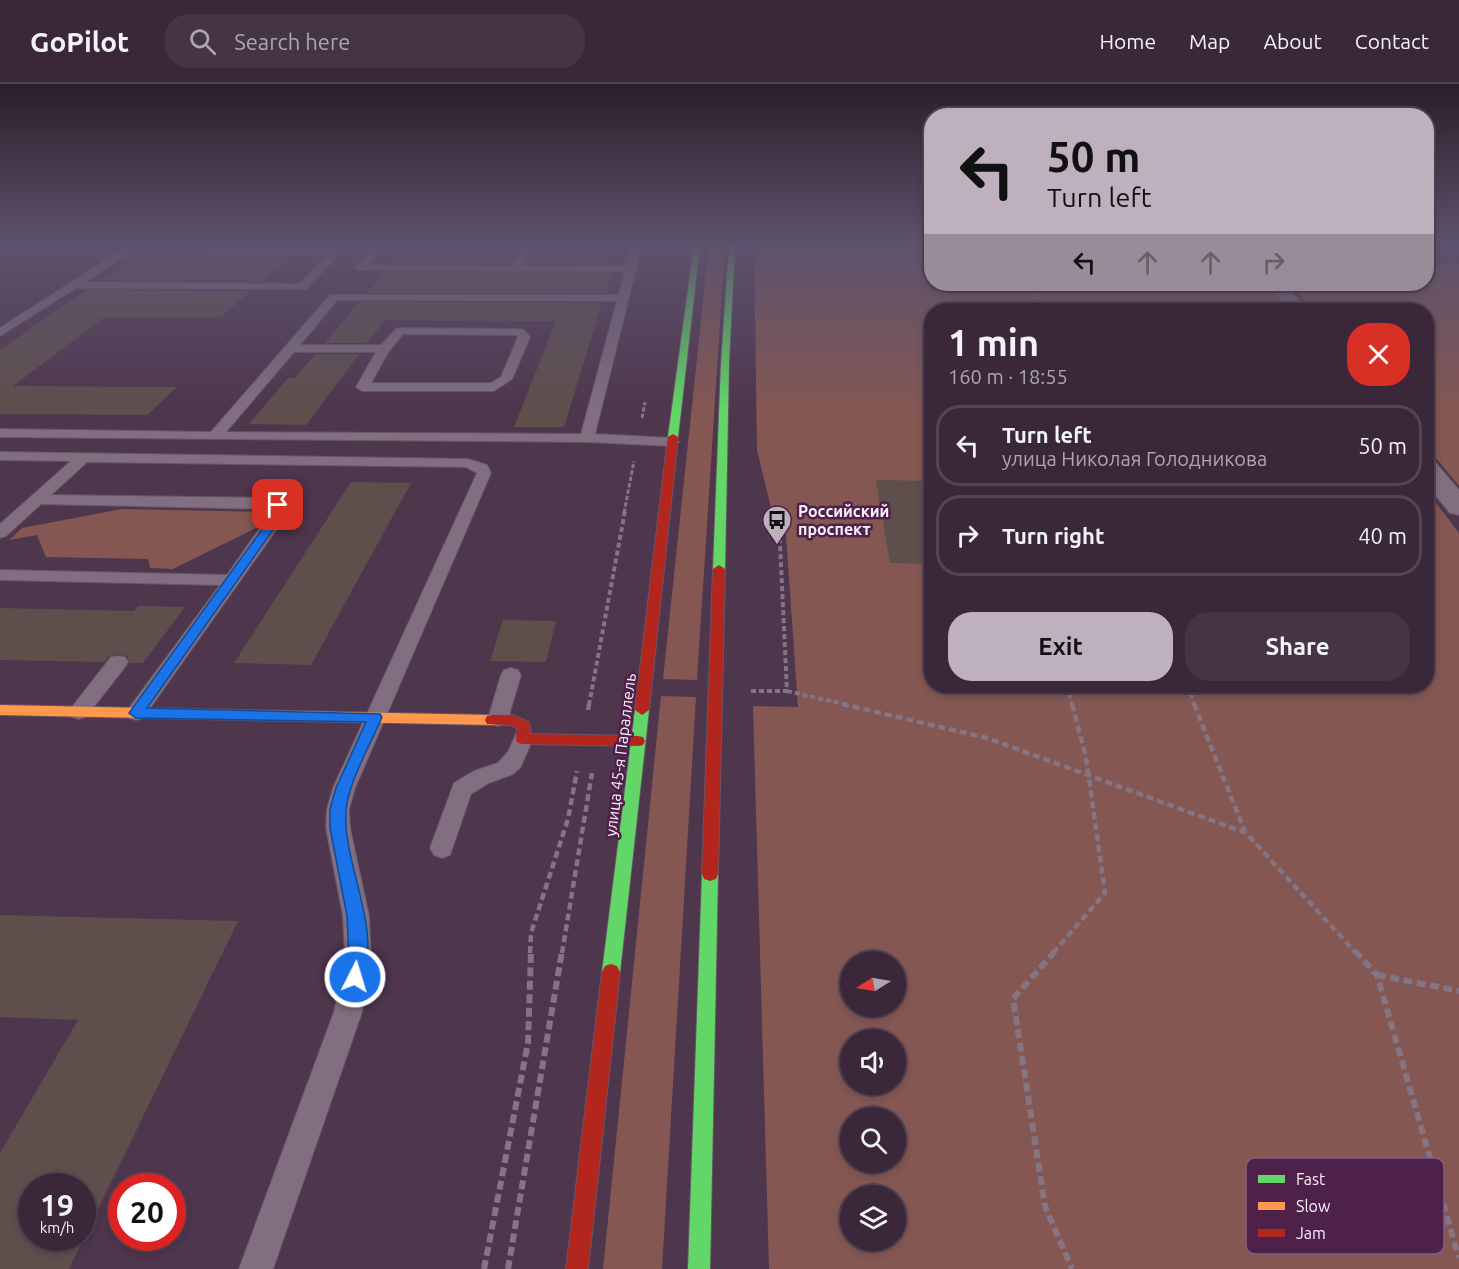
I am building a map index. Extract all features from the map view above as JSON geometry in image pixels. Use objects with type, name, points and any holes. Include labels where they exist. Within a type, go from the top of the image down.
[{"type":"main road","name":"улица 45-я Параллель","points":[[577,1269],[690,300]]},
{"type":"main road","points":[[699,1269],[729,300]]},
{"type":"main road","points":[[0,710],[498,720],[519,722],[524,726],[523,739],[638,741]]},
{"type":"street","points":[[1434,477],[1459,507]]},
{"type":"lane","points":[[0,333],[50,300]]},
{"type":"lane","points":[[214,436],[331,300]]},
{"type":"lane","points":[[587,438],[623,300]]},
{"type":"lane","points":[[290,348],[384,349],[400,331],[520,332],[524,337],[506,379],[494,387],[362,387],[384,349]]},
{"type":"lane","points":[[0,433],[587,438],[672,442]]},
{"type":"lane","points":[[0,456],[468,463],[482,468],[484,473],[344,788],[338,809],[338,828],[356,916],[358,959],[348,1011],[256,1269]]},
{"type":"lane","points":[[0,533],[84,457]]},
{"type":"lane","points":[[38,499],[278,505],[281,508],[280,513],[136,713]]},
{"type":"lane","points":[[0,575],[232,580]]},
{"type":"lane","points":[[79,712],[118,662]]},
{"type":"lane","points":[[498,720],[511,675]]},
{"type":"lane","points":[[442,848],[462,789],[468,783],[510,766],[516,761],[523,739]]},
{"type":"path","points":[[787,691],[987,738],[1246,833]]},
{"type":"path","points":[[1069,693],[1088,775],[1105,893],[1013,999],[1045,1206],[1072,1269]]},
{"type":"path","points":[[1191,693],[1197,716],[1246,833],[1377,975],[1430,1158]]},
{"type":"path","points":[[1377,975],[1459,991]]},
{"type":"path","points":[[1444,1206],[1459,1258]]},
{"type":"shaded area","points":[[703,300],[721,300],[697,680],[663,679]]},
{"type":"shaded area","points":[[755,300],[1281,300],[1283,303],[924,303],[924,693],[1434,693],[1434,500],[1459,533],[1459,1269],[769,1269],[753,706],[798,707],[785,521],[773,516],[757,450]]},
{"type":"shaded area","points":[[1303,300],[1459,300],[1459,486],[1434,456],[1434,303],[1306,303]]},
{"type":"shaded area","points":[[122,509],[268,512],[256,528],[173,569],[150,568],[148,559],[46,557],[37,535],[9,540],[22,528]]},
{"type":"shaded area","points":[[661,696],[696,697],[662,1269],[603,1269]]},
{"type":"building","points":[[71,300],[240,300],[221,317],[105,317],[13,386],[177,387],[147,415],[0,414],[0,350]]},
{"type":"building","points":[[359,302],[602,303],[564,427],[514,427],[556,321],[385,320],[367,343],[325,343]]},
{"type":"building","points":[[315,354],[359,354],[306,425],[249,424],[288,378],[295,378]]},
{"type":"building","points":[[876,480],[924,481],[924,564],[890,563]]},
{"type":"building","points":[[351,482],[411,483],[311,665],[234,663]]},
{"type":"building","points":[[138,606],[185,607],[143,663],[130,663],[127,656],[118,654],[109,656],[104,662],[0,660],[0,608],[134,611]]},
{"type":"building","points":[[503,620],[556,621],[546,662],[490,661]]},
{"type":"building","points":[[0,915],[238,921],[116,1173],[108,1173],[108,1189],[96,1213],[96,1173],[18,1173],[18,1251],[78,1251],[69,1269],[0,1269],[0,1153],[78,1020],[0,1017]]},
{"type":"traffic: fast","points":[[673,437],[690,300]]},
{"type":"traffic: fast","points":[[719,569],[729,300]]},
{"type":"traffic: fast","points":[[611,972],[642,710]]},
{"type":"traffic: fast","points":[[699,1269],[710,874]]},
{"type":"traffic: slow","points":[[0,710],[492,720]]},
{"type":"traffic: jam","points":[[642,710],[673,437]]},
{"type":"traffic: jam","points":[[710,874],[719,569]]},
{"type":"traffic: jam","points":[[492,720],[512,720],[524,726],[523,739],[638,741]]},
{"type":"traffic: jam","points":[[577,1269],[611,972]]},
{"type":"place","name":"Российский проспект","points":[[777,546]]},
{"type":"route","points":[[278,505],[281,508],[280,513],[136,713],[375,717],[344,788],[338,809],[338,828],[356,916],[358,959],[355,977]]}]
